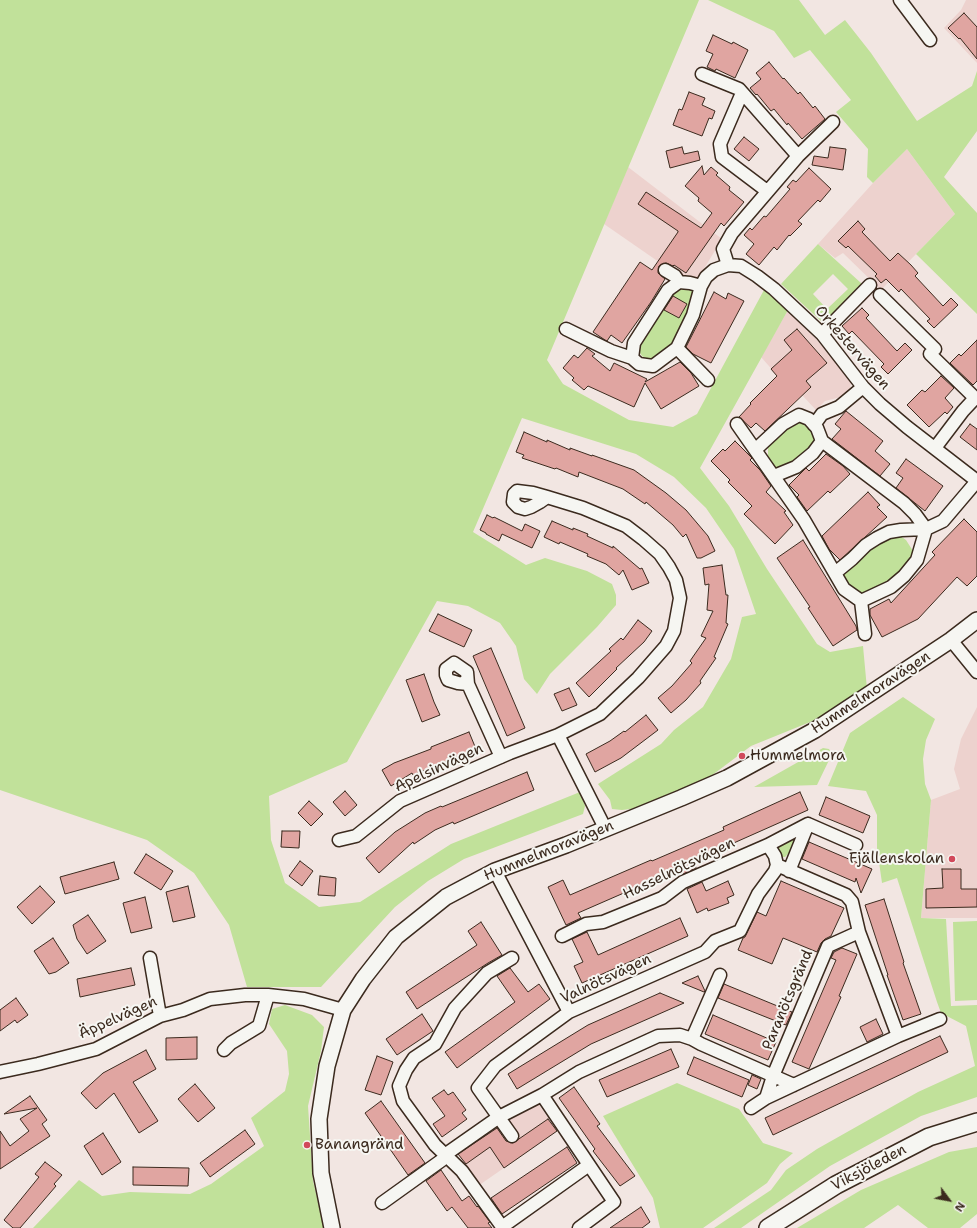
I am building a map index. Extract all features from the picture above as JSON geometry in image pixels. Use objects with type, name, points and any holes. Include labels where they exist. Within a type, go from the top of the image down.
[{"type":"main road","name":"Viksjöleden","points":[[768,1228],[836,1185],[929,1137],[977,1122]]},
{"type":"street","points":[[900,0],[930,40]]},
{"type":"street","points":[[702,74],[739,89],[798,156]]},
{"type":"street","points":[[742,93],[720,144],[722,157],[767,191]]},
{"type":"street","points":[[566,329],[611,351],[632,358],[639,364],[653,366],[677,348],[693,315],[701,286],[706,277],[714,270],[728,265],[723,249],[732,233],[798,156],[833,122]]},
{"type":"street","name":"Orkestervägen","points":[[728,265],[741,266],[757,276],[797,309],[822,334],[864,387],[880,404],[907,427],[977,481]]},
{"type":"street","points":[[665,270],[675,276],[679,282]]},
{"type":"street","points":[[632,358],[634,343],[668,290],[679,282],[701,286]]},
{"type":"street","points":[[822,334],[870,285]]},
{"type":"street","points":[[880,295],[976,398],[963,411],[935,448]]},
{"type":"street","points":[[677,348],[708,380]]},
{"type":"street","points":[[814,424],[822,414],[839,407],[864,387]]},
{"type":"street","points":[[755,450],[783,424],[800,415],[809,419],[817,428],[822,441],[904,503],[915,514],[926,530]]},
{"type":"street","points":[[737,424],[804,520],[844,589],[861,601],[865,634]]},
{"type":"street","points":[[774,476],[796,467],[813,453],[822,441]]},
{"type":"street","points":[[835,573],[852,560],[866,545],[889,532],[901,530],[926,530],[943,521],[977,481]]},
{"type":"street","name":"Apelsinvägen","points":[[339,840],[356,836],[400,801],[501,757],[558,735],[600,714],[642,673],[666,646],[674,631],[680,598],[676,580],[660,554],[626,526],[583,508],[547,497],[533,493],[517,491],[514,494],[512,502],[518,507],[525,508],[531,507],[547,497]]},
{"type":"street","points":[[861,601],[891,587],[904,576],[917,560],[926,530]]},
{"type":"street","name":"Hummelmoravägen","points":[[331,1225],[321,1173],[319,1119],[327,1066],[343,1010],[363,979],[396,937],[446,897],[494,871],[566,844],[727,778],[809,734],[951,640],[977,620]]},
{"type":"street","points":[[951,640],[977,672]]},
{"type":"street","points":[[446,669],[454,663],[467,672],[468,684],[501,757]]},
{"type":"street","points":[[558,735],[605,828]]},
{"type":"street","points":[[788,871],[808,824],[856,845]]},
{"type":"street","name":"Hasselnötsvägen","points":[[562,936],[586,924],[603,922],[662,898],[682,882],[768,845],[808,824]]},
{"type":"street","points":[[768,845],[775,856],[777,866],[846,895],[852,902],[859,932],[898,1036]]},
{"type":"street","name":"Valnötsvägen","points":[[499,1117],[478,1088],[494,1066],[569,1012],[704,952],[715,941],[740,931],[758,894],[777,866]]},
{"type":"street","points":[[494,871],[569,1012]]},
{"type":"street","name":"Paranötsgränd","points":[[766,1098],[773,1076],[828,946],[859,932]]},
{"type":"street","points":[[150,958],[160,1016]]},
{"type":"street","points":[[512,958],[487,973],[455,1008],[435,1044],[414,1058],[406,1070],[399,1086],[404,1101],[435,1145],[462,1171],[502,1227],[589,1165]]},
{"type":"street","points":[[692,1039],[720,975]]},
{"type":"street","name":"Äppelvägen","points":[[0,1072],[96,1049],[160,1016],[183,1010],[210,999],[245,995],[268,995],[304,999],[343,1010]]},
{"type":"street","points":[[224,1050],[231,1043],[259,1026],[268,995]]},
{"type":"street","points":[[751,1108],[766,1098],[898,1036],[940,1019]]},
{"type":"street","name":"Paranötsgränd","points":[[382,1203],[442,1160],[449,1152],[499,1117],[542,1095],[579,1072],[658,1036],[680,1035],[692,1039],[794,1085]]},
{"type":"street","points":[[542,1095],[614,1202],[579,1228]]},
{"type":"street","points":[[499,1117],[512,1136]]},
{"type":"shaded area","points":[[966,0],[977,0],[977,63],[944,28],[961,10]]},
{"type":"shaded area","points":[[907,149],[955,214],[881,290],[843,253],[835,258],[818,244],[873,183]],"holes":[[[858,221],[865,229],[862,232],[890,261],[898,253],[905,260],[881,283],[875,277],[877,274],[848,246],[846,248],[839,241]]]},
{"type":"shaded area","points":[[628,167],[722,239],[699,277],[691,279],[682,278],[604,224]]},
{"type":"shaded area","points":[[788,310],[816,339],[851,381],[850,390],[845,396],[825,401],[816,410],[802,395],[798,399],[761,357]]},
{"type":"shaded area","name":"Fjällenskolan","points":[[977,707],[977,918],[921,918],[931,800],[960,789],[954,769],[961,739]]},
{"type":"shaded area","points":[[537,1102],[557,1131],[478,1186],[457,1152],[498,1123]]},
{"type":"green space","points":[[0,0],[699,0],[547,360],[563,384],[629,420],[673,427],[697,414],[764,290],[788,310],[700,468],[729,506],[767,569],[817,644],[830,652],[863,646],[867,689],[820,718],[751,746],[707,779],[639,808],[622,810],[612,809],[610,800],[598,784],[661,744],[674,730],[703,707],[731,659],[742,617],[756,614],[734,549],[706,508],[674,477],[636,454],[522,418],[473,532],[526,565],[545,558],[587,571],[612,584],[616,595],[616,605],[597,627],[550,674],[537,694],[524,679],[516,646],[500,623],[468,606],[437,601],[347,762],[269,796],[271,840],[285,883],[319,907],[360,902],[451,844],[580,792],[585,806],[583,814],[464,859],[428,881],[395,907],[321,987],[247,987],[229,925],[194,873],[147,840],[0,790]]},
{"type":"green space","points":[[708,0],[799,0],[825,35],[845,20],[871,53],[917,121],[972,86],[977,71],[977,131],[944,177],[977,213],[977,314],[916,254],[955,214],[907,149],[873,183],[867,177],[868,149],[836,112],[851,100],[810,50],[794,58],[774,31]]},
{"type":"green space","points":[[818,244],[861,283],[861,290],[832,320],[822,322],[781,284]],"holes":[[[833,274],[848,289],[827,309],[813,294]]]},
{"type":"green space","points":[[688,286],[698,289],[689,316],[671,347],[658,357],[649,360],[642,356],[638,350],[640,339],[670,292]]},
{"type":"green space","points":[[794,421],[802,423],[814,433],[817,441],[792,465],[775,467],[768,456],[768,447],[778,433]]},
{"type":"green space","points":[[899,535],[906,540],[913,551],[914,558],[893,579],[868,593],[853,592],[844,581],[843,572],[877,542]]},
{"type":"green space","points":[[903,697],[935,719],[926,740],[923,759],[925,784],[931,800],[921,918],[946,919],[951,1006],[977,1005],[977,1097],[921,1116],[830,1166],[741,1228],[714,1228],[771,1190],[786,1170],[817,1149],[918,1092],[975,1066],[966,1026],[941,1013],[897,878],[882,883],[877,848],[877,815],[866,791],[828,786],[850,733]]},
{"type":"green space","points":[[823,748],[829,749],[832,754],[817,785],[754,787]]},
{"type":"green space","points":[[796,837],[790,852],[785,857],[779,857],[775,851],[776,843]]},
{"type":"green space","points":[[977,921],[977,1000],[955,1001],[953,922]]},
{"type":"green space","points":[[285,1005],[312,1015],[324,1027],[321,1051],[308,1106],[313,1181],[324,1228],[33,1228],[79,1180],[102,1196],[130,1192],[190,1194],[211,1184],[264,1146],[251,1118],[285,1091],[289,1074],[287,1051],[269,1024],[272,1009]]},
{"type":"green space","points":[[677,1083],[739,1109],[763,1143],[793,1153],[780,1164],[767,1183],[703,1228],[660,1228],[653,1198],[603,1116]]},
{"type":"green space","points":[[977,1147],[977,1214],[960,1228],[928,1228],[898,1205],[864,1228],[797,1228],[861,1190],[949,1152]]},
{"type":"building","points":[[964,13],[977,27],[977,59],[960,38],[959,39],[948,28]]},
{"type":"building","points":[[713,35],[732,44],[733,42],[748,50],[735,78],[716,69],[715,71],[707,67],[713,54],[706,51]]},
{"type":"building","points":[[769,62],[798,94],[800,92],[813,108],[815,106],[825,119],[802,139],[788,123],[787,125],[774,109],[771,111],[750,88],[761,79],[756,73]]},
{"type":"building","points":[[689,92],[705,98],[702,105],[715,111],[712,119],[709,118],[702,136],[673,125],[679,109],[682,110]]},
{"type":"building","points":[[744,137],[759,149],[749,161],[734,149]]},
{"type":"building","points":[[682,147],[684,154],[698,151],[700,160],[670,168],[666,151]]},
{"type":"building","points":[[830,147],[846,149],[843,170],[812,165],[814,156],[828,158]]},
{"type":"building","points":[[702,166],[704,175],[711,167],[718,173],[716,175],[730,187],[729,190],[744,202],[724,226],[721,223],[686,273],[674,265],[673,266],[666,263],[659,266],[658,273],[665,279],[651,302],[622,343],[611,335],[607,341],[605,340],[593,332],[640,262],[652,270],[678,232],[638,204],[646,192],[701,228],[712,213],[698,201],[699,198],[685,186]]},
{"type":"building","points":[[809,168],[831,189],[820,202],[818,200],[798,221],[802,224],[790,236],[789,235],[777,250],[774,247],[759,265],[746,254],[754,244],[744,235],[750,228],[752,230],[764,216],[766,217],[790,189],[787,187],[793,180],[796,182]]},
{"type":"building","points":[[858,221],[865,229],[862,232],[890,261],[898,253],[911,265],[918,273],[915,276],[943,306],[951,298],[958,305],[934,328],[927,321],[930,319],[901,289],[899,292],[886,279],[881,283],[875,276],[877,274],[848,246],[846,248],[838,241]]},
{"type":"building","points":[[714,292],[726,299],[728,293],[744,301],[711,363],[693,354],[686,347]]},
{"type":"building","points":[[673,296],[687,304],[679,318],[664,310]]},
{"type":"building","points":[[862,308],[869,315],[866,318],[897,351],[905,343],[912,350],[888,374],[881,367],[884,364],[852,331],[849,334],[842,326]]},
{"type":"building","points":[[797,329],[827,363],[806,381],[811,387],[765,431],[756,423],[751,428],[739,417],[751,404],[750,403],[777,376],[771,369],[792,350],[784,340]]},
{"type":"building","points":[[977,340],[977,381],[973,385],[950,363],[959,354],[961,356]]},
{"type":"building","points":[[587,348],[595,354],[592,356],[610,371],[614,363],[647,379],[645,382],[680,362],[691,373],[699,386],[661,409],[645,383],[634,407],[588,386],[584,390],[572,380],[574,378],[563,368],[574,355],[578,358]]},
{"type":"building","points":[[941,376],[954,388],[945,398],[953,407],[947,414],[945,412],[929,427],[907,405],[922,390],[925,392]]},
{"type":"building","points":[[846,411],[883,441],[875,451],[890,464],[880,476],[832,439],[841,429],[835,424]]},
{"type":"building","points":[[970,424],[977,429],[977,450],[960,437]]},
{"type":"building","points":[[524,432],[570,450],[570,448],[634,470],[666,493],[686,510],[708,536],[715,551],[701,558],[697,558],[686,534],[683,537],[673,525],[646,502],[645,504],[623,489],[579,472],[578,477],[556,468],[555,469],[522,458],[524,455],[516,452]]},
{"type":"building","points":[[735,441],[752,458],[750,460],[760,470],[771,486],[766,492],[786,511],[784,512],[793,525],[775,544],[744,514],[752,506],[728,482],[730,480],[711,461],[723,449],[725,451]]},
{"type":"building","points":[[826,454],[843,466],[850,474],[830,493],[828,491],[807,511],[797,497],[799,495],[789,485],[806,468],[809,471]]},
{"type":"building","points":[[906,459],[943,486],[925,511],[896,488],[903,478],[896,473]]},
{"type":"building","points":[[868,492],[880,505],[877,507],[887,517],[840,560],[829,549],[822,536]]},
{"type":"building","points":[[487,515],[522,531],[525,524],[540,531],[532,548],[502,534],[499,541],[480,530]]},
{"type":"building","points":[[964,519],[977,532],[977,576],[967,586],[957,577],[918,619],[882,637],[870,615],[870,609],[889,599],[891,603],[935,555],[932,552]]},
{"type":"building","points":[[552,521],[573,530],[573,528],[588,534],[587,536],[613,548],[613,546],[640,569],[642,568],[649,583],[632,590],[623,570],[619,575],[606,564],[587,556],[588,554],[544,537]]},
{"type":"building","points":[[803,540],[856,626],[857,630],[833,646],[808,608],[810,607],[777,558]]},
{"type":"building","points":[[722,565],[726,595],[728,595],[726,623],[728,624],[714,657],[716,658],[700,681],[701,683],[686,700],[671,713],[658,698],[672,686],[692,663],[690,661],[706,638],[701,636],[713,611],[707,610],[709,584],[705,585],[703,568]]},
{"type":"building","points":[[438,614],[472,630],[464,647],[429,631]]},
{"type":"building","points":[[638,620],[652,631],[644,642],[616,668],[617,669],[589,697],[576,683],[611,651],[609,649],[621,638],[623,640]]},
{"type":"building","points":[[491,648],[525,728],[507,736],[473,656]]},
{"type":"building","points":[[424,674],[440,715],[422,722],[406,680]]},
{"type":"building","points":[[569,688],[577,705],[562,711],[554,694]]},
{"type":"building","points":[[646,715],[658,730],[621,758],[595,772],[586,754],[610,741],[624,731],[625,732]]},
{"type":"building","points":[[469,732],[476,749],[413,775],[412,773],[391,786],[382,770],[394,763]]},
{"type":"building","points":[[527,772],[534,790],[454,824],[453,822],[435,830],[414,844],[413,842],[379,873],[366,858],[395,832],[425,813]]},
{"type":"building","points":[[345,791],[357,805],[345,816],[333,802]]},
{"type":"building","points":[[800,792],[808,810],[727,846],[728,850],[695,864],[696,868],[681,875],[679,871],[666,877],[665,875],[578,913],[581,918],[566,925],[548,887],[563,880],[570,895],[724,830],[723,827]]},
{"type":"building","points":[[826,797],[870,816],[863,833],[819,815]]},
{"type":"building","points":[[309,801],[323,814],[311,826],[298,813]]},
{"type":"building","points":[[282,831],[300,831],[299,848],[281,847]]},
{"type":"building","points":[[809,842],[872,869],[861,893],[856,878],[855,882],[802,859]]},
{"type":"building","points":[[146,854],[173,871],[161,890],[134,873]]},
{"type":"building","points":[[300,861],[313,871],[302,886],[289,876]]},
{"type":"building","points":[[114,862],[119,879],[65,894],[60,877]]},
{"type":"building","points":[[942,869],[961,869],[961,889],[977,889],[977,907],[926,908],[926,889],[943,888]]},
{"type":"building","points":[[320,876],[336,878],[335,896],[318,895]]},
{"type":"building","points":[[728,881],[734,895],[727,898],[729,903],[708,911],[707,908],[697,913],[687,889],[702,882],[706,891]]},
{"type":"building","points":[[781,881],[844,908],[831,936],[821,943],[817,952],[783,938],[772,964],[738,950],[757,912],[766,916]]},
{"type":"building","points":[[40,886],[55,902],[32,924],[17,907]]},
{"type":"building","points":[[188,886],[195,917],[173,922],[166,892]]},
{"type":"building","points":[[145,897],[152,928],[131,933],[123,903]]},
{"type":"building","points":[[884,899],[904,962],[903,963],[921,1014],[903,1020],[865,905]]},
{"type":"building","points":[[88,915],[106,941],[87,954],[77,939],[73,925]]},
{"type":"building","points":[[680,918],[688,936],[582,983],[574,966],[583,962],[572,939],[587,932],[598,955]]},
{"type":"building","points":[[481,922],[502,955],[417,1009],[406,992],[477,945],[468,931]]},
{"type":"building","points":[[53,938],[69,963],[56,972],[49,974],[34,951]]},
{"type":"building","points":[[842,948],[857,954],[839,996],[841,997],[809,1069],[792,1062],[836,960],[831,958],[834,952]]},
{"type":"building","points":[[131,968],[135,985],[80,997],[77,979]]},
{"type":"building","points":[[510,968],[528,992],[539,984],[550,999],[457,1068],[445,1052],[515,1002],[497,976]]},
{"type":"building","points":[[698,976],[705,991],[704,992],[682,983]]},
{"type":"building","points":[[724,984],[792,1012],[786,1025],[718,998]]},
{"type":"building","points":[[660,993],[684,1003],[591,1044],[517,1089],[508,1074],[588,1025]]},
{"type":"building","points":[[16,998],[28,1015],[17,1023],[15,1020],[0,1031],[0,1010]]},
{"type":"building","points":[[422,1014],[433,1031],[397,1055],[386,1039]]},
{"type":"building","points":[[713,1015],[776,1042],[768,1060],[705,1034]]},
{"type":"building","points":[[876,1019],[883,1034],[867,1042],[860,1027]]},
{"type":"building","points":[[940,1036],[948,1052],[773,1135],[765,1118]]},
{"type":"building","points":[[197,1037],[197,1059],[166,1060],[166,1038]]},
{"type":"building","points":[[671,1049],[679,1067],[607,1097],[599,1080]]},
{"type":"building","points":[[146,1050],[156,1069],[133,1082],[158,1121],[139,1133],[114,1093],[96,1109],[81,1093],[103,1073]]},
{"type":"building","points":[[377,1056],[393,1062],[381,1095],[365,1090]]},
{"type":"building","points":[[694,1057],[749,1080],[742,1097],[687,1074]]},
{"type":"building","points":[[752,1075],[761,1079],[757,1089],[748,1085]]},
{"type":"building","points":[[195,1084],[215,1108],[198,1122],[178,1099]]},
{"type":"building","points":[[574,1087],[600,1124],[597,1126],[635,1176],[620,1186],[593,1151],[595,1149],[559,1098]]},
{"type":"building","points":[[444,1090],[448,1095],[453,1092],[466,1110],[462,1113],[467,1119],[442,1137],[433,1124],[445,1116],[432,1098]]},
{"type":"building","points":[[30,1096],[47,1120],[42,1124],[50,1136],[0,1169],[0,1131],[10,1146],[29,1131],[20,1119],[37,1108],[4,1114]]},
{"type":"building","points":[[381,1101],[425,1163],[408,1175],[365,1113]]},
{"type":"building","points":[[548,1119],[557,1131],[504,1168],[490,1147],[466,1164],[458,1154],[497,1128],[506,1141],[513,1143]]},
{"type":"building","points":[[245,1130],[255,1144],[210,1177],[200,1163]]},
{"type":"building","points":[[103,1133],[121,1162],[102,1175],[84,1146]]},
{"type":"building","points":[[567,1147],[577,1163],[502,1214],[491,1198]]},
{"type":"building","points":[[45,1162],[62,1175],[54,1184],[56,1186],[20,1228],[13,1228],[4,1220],[39,1177],[35,1174]]},
{"type":"building","points":[[133,1167],[189,1168],[188,1186],[133,1185]]},
{"type":"building","points":[[441,1170],[462,1201],[469,1196],[490,1222],[488,1223],[492,1228],[468,1228],[452,1207],[447,1211],[426,1181]]},
{"type":"building","points":[[641,1207],[650,1222],[642,1228],[610,1228]]},
{"type":"place","name":"Hummelmora","points":[[742,756]]},
{"type":"place","name":"Fjällenskolan","points":[[952,859]]},
{"type":"place","name":"Banangränd","points":[[307,1145]]}]
